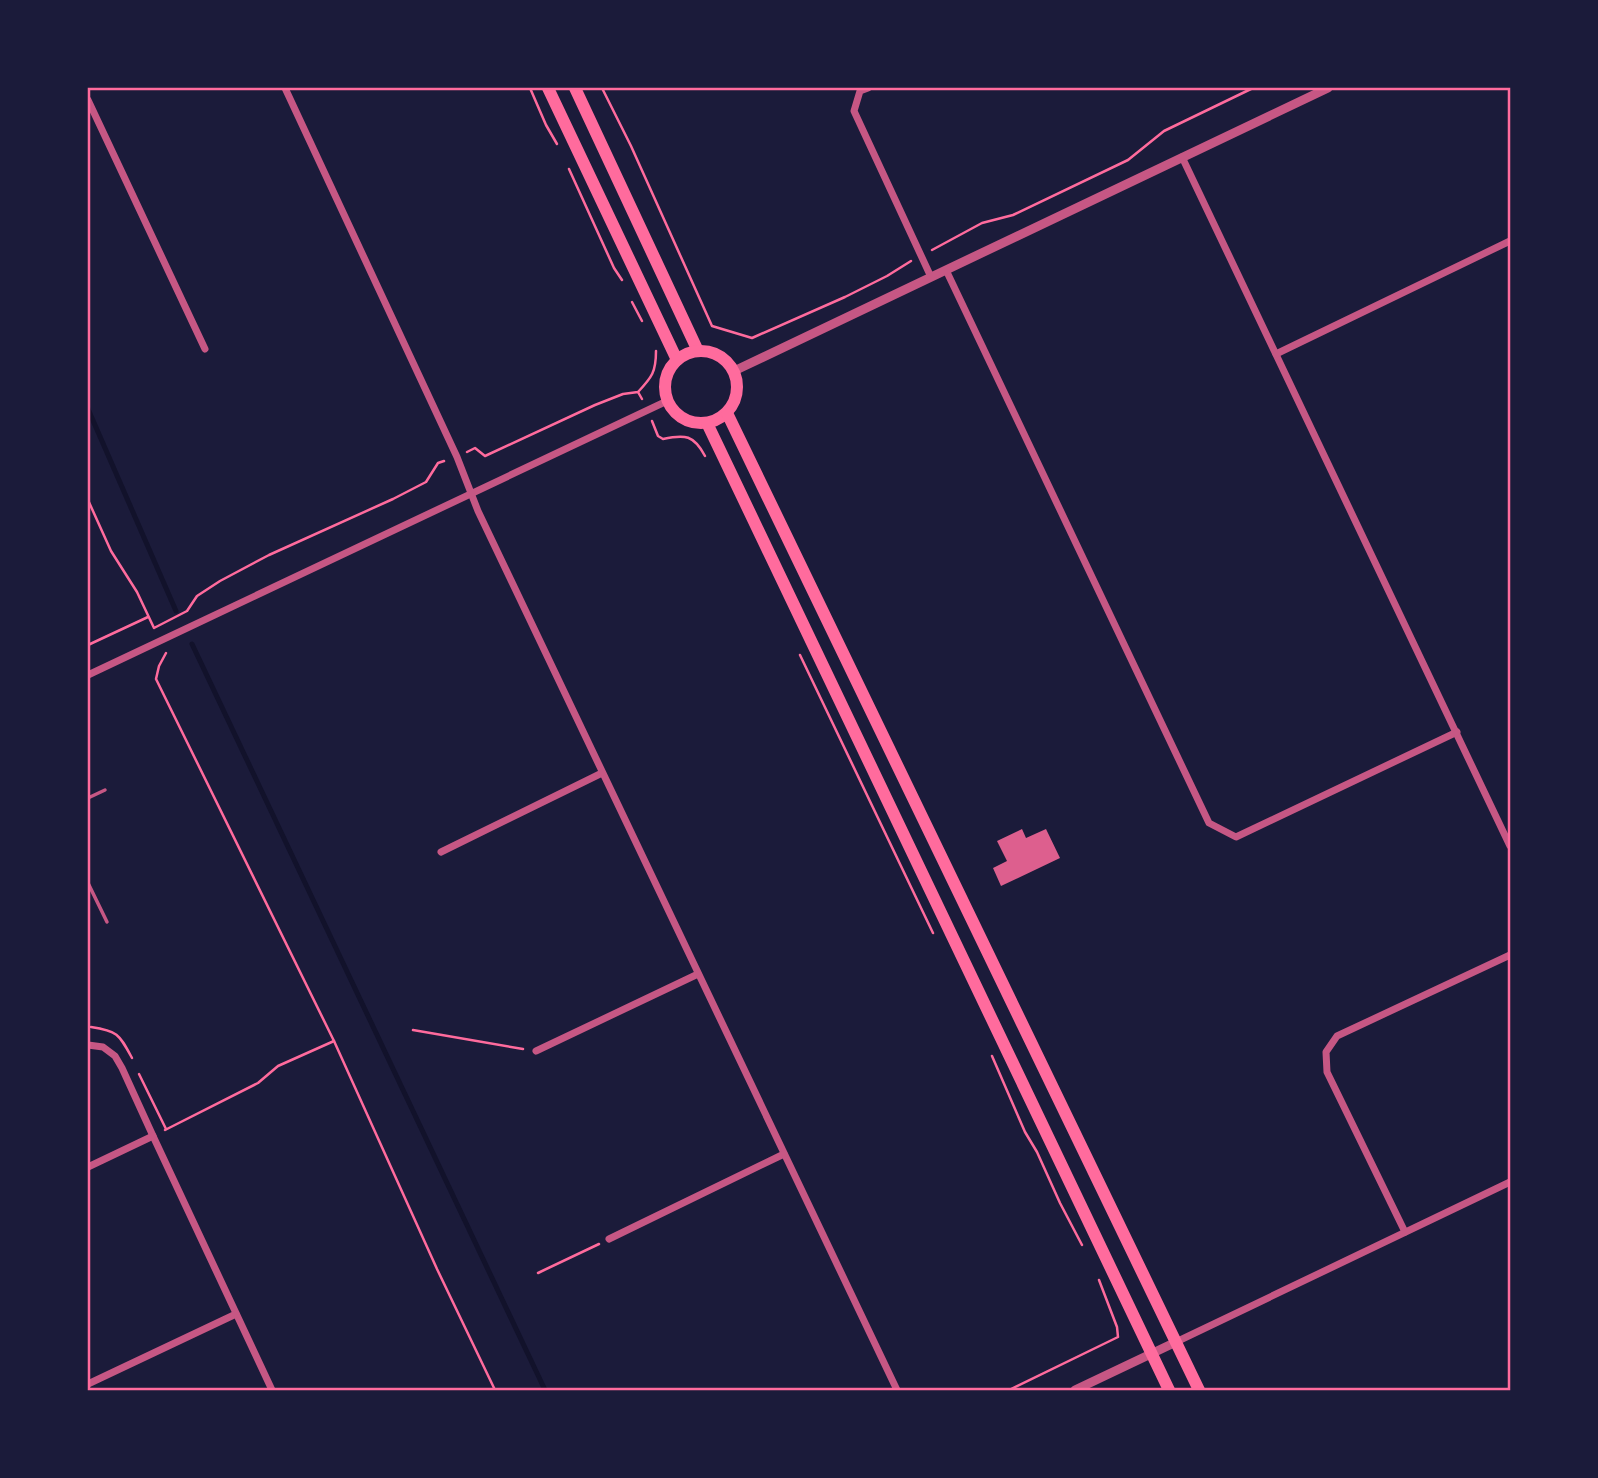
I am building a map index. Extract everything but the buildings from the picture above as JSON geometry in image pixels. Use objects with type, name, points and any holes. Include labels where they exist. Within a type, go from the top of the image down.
[{"type":"highway","points":[[548,88],[677,360]]},
{"type":"highway","points":[[575,88],[698,351]]},
{"type":"highway","points":[[709,351],[728,362],[734,371],[737,393],[734,404],[727,413],[708,423],[695,423],[674,412],[667,401],[665,390],[670,368],[677,360],[687,354],[709,351]]},
{"type":"highway","points":[[727,413],[1199,1391]]},
{"type":"highway","points":[[708,423],[1169,1391]]},
{"type":"street","points":[[285,88],[457,457],[478,511],[897,1391]]},
{"type":"street","points":[[868,88],[860,91],[854,111],[931,277]]},
{"type":"street","points":[[734,371],[1328,88]]},
{"type":"street","points":[[88,100],[205,349]]},
{"type":"street","points":[[1182,157],[1510,846]]},
{"type":"street","points":[[1276,354],[1510,241]]},
{"type":"street","points":[[946,270],[1209,823],[1236,837],[1457,733]]},
{"type":"street","points":[[88,675],[667,401]]},
{"type":"street","points":[[441,852],[602,773]]},
{"type":"street","points":[[1405,1232],[1327,1072],[1326,1052],[1338,1036],[1510,955]]},
{"type":"street","points":[[536,1051],[698,974]]},
{"type":"street","points":[[88,1045],[103,1047],[115,1056],[122,1068],[272,1391]]},
{"type":"street","points":[[88,1167],[153,1136]]},
{"type":"street","points":[[608,1239],[784,1154]]},
{"type":"street","points":[[1075,1391],[1510,1182]]},
{"type":"street","points":[[88,1384],[236,1314]]},
{"type":"lane","points":[[88,798],[105,790]]},
{"type":"lane","points":[[88,883],[107,922]]},
{"type":"path","points":[[530,88],[559,148]]},
{"type":"path","points":[[602,88],[632,146],[712,326],[752,338],[845,297],[982,223],[1013,215],[1128,160],[1164,131],[1253,88]]},
{"type":"path","points":[[568,166],[614,268],[626,288]]},
{"type":"path","points":[[630,298],[639,318],[647,327]]},
{"type":"path","points":[[88,500],[111,551],[137,592],[154,628],[187,611],[197,596],[220,581],[426,482],[438,463],[475,448],[485,456],[595,405],[623,394],[638,392],[651,378],[656,367],[656,348]]},
{"type":"path","points":[[638,392],[658,436],[663,439],[677,436],[694,440],[706,457]]},
{"type":"path","points":[[88,645],[149,617]]},
{"type":"path","points":[[798,649],[934,935]]},
{"type":"path","points":[[166,653],[156,679],[334,1041],[495,1391]]},
{"type":"path","points":[[413,1030],[536,1051]]},
{"type":"path","points":[[153,1136],[258,1083],[278,1066],[334,1041]]},
{"type":"path","points":[[989,1051],[1025,1132],[1083,1247]]},
{"type":"path","points":[[538,1273],[608,1239]]},
{"type":"path","points":[[1009,1391],[1118,1337],[1117,1327],[1099,1280]]},
{"type":"waterway","points":[[88,409],[176,611]]},
{"type":"waterway","points":[[192,644],[545,1390]]}]
